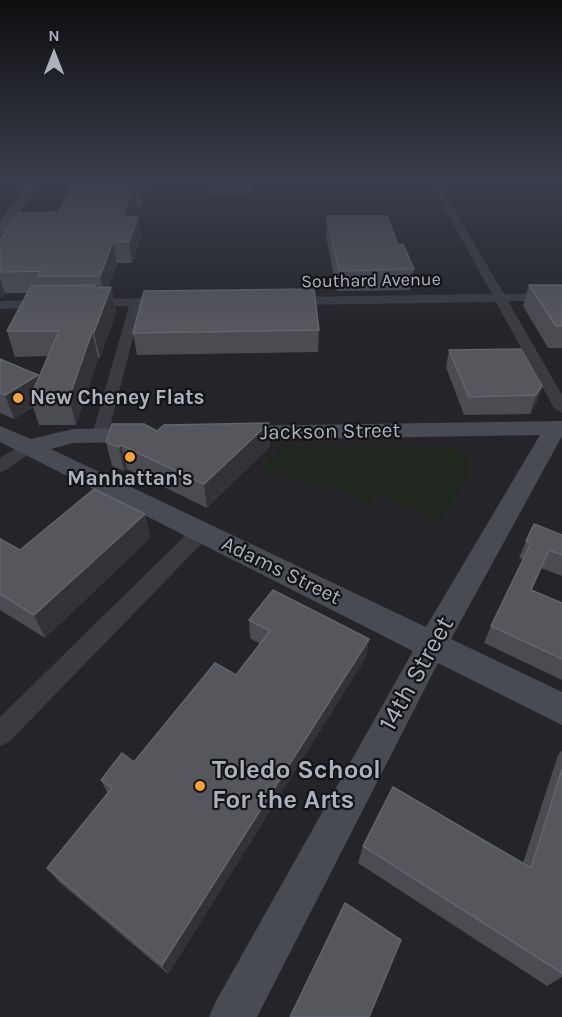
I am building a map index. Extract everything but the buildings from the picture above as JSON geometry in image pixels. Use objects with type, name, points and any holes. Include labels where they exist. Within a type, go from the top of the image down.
[{"type":"street","points":[[462,229],[501,297],[560,422]]},
{"type":"street","name":"Southard Avenue","points":[[286,301],[562,297]]},
{"type":"street","points":[[78,304],[182,302]]},
{"type":"street","points":[[100,435],[136,303]]},
{"type":"street","points":[[0,305],[57,304]]},
{"type":"street","name":"Jackson Street","points":[[219,434],[560,422]]},
{"type":"street","name":"14th Street","points":[[232,1017],[432,645],[560,422]]},
{"type":"street","name":"Adams Street","points":[[0,433],[562,710]]},
{"type":"street","points":[[0,466],[27,447],[65,437],[160,435]]},
{"type":"street","points":[[0,734],[201,532]]},
{"type":"shaded area","points":[[0,229],[562,229],[562,1017],[0,1017]]},
{"type":"shaded area","points":[[283,446],[450,447],[467,456],[470,474],[440,520],[377,494],[369,504],[313,480],[308,485],[263,467]]},
{"type":"place","name":"New Cheney Flats","points":[[18,398]]},
{"type":"place","name":"Manhattan's","points":[[130,457]]},
{"type":"place","name":"Toledo School For the Arts","points":[[200,786]]}]
